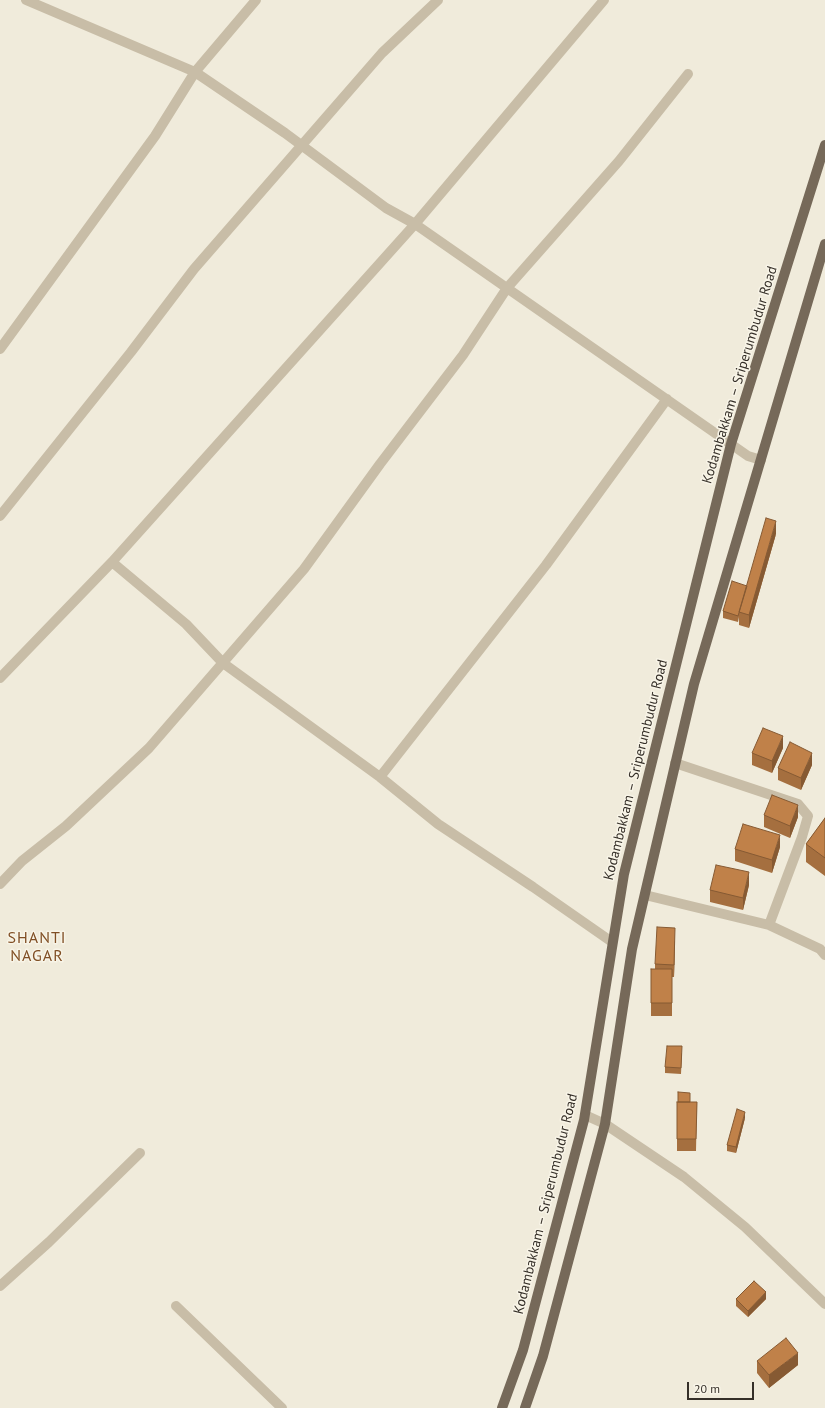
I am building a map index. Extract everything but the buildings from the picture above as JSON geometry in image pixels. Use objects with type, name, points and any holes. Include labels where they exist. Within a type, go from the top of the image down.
[{"type":"main road","name":"Kodambakkam – Sriperumbudur Road","points":[[502,1408],[523,1350],[585,1115],[624,874],[731,444],[825,145]]},
{"type":"main road","points":[[525,1408],[543,1356],[605,1124],[632,949],[694,684],[825,244]]},
{"type":"street","points":[[26,0],[195,72],[301,145],[386,208],[415,224],[748,456],[761,460]]},
{"type":"street","points":[[0,349],[155,136],[195,72],[256,0]]},
{"type":"street","points":[[0,516],[194,269],[382,53],[438,0]]},
{"type":"street","points":[[0,678],[112,562],[415,224],[604,0]]},
{"type":"street","points":[[0,884],[22,861],[66,826],[149,748],[304,569],[380,464],[463,355],[507,288],[619,161],[688,74]]},
{"type":"street","points":[[380,777],[546,565],[666,399]]},
{"type":"street","points":[[112,562],[186,624],[223,663],[380,777],[438,824],[534,887],[612,942]]},
{"type":"street","points":[[675,763],[798,804],[808,816],[802,837],[769,925]]},
{"type":"street","points":[[645,895],[769,925],[820,949],[825,955]]},
{"type":"street","points":[[585,1115],[605,1124],[663,1162],[722,1208],[745,1227],[825,1304]]},
{"type":"street","points":[[0,1286],[49,1242],[140,1153]]},
{"type":"street","points":[[176,1306],[282,1408]]},
{"type":"district","name":"SHANTI NAGAR","points":[[37,947]]}]
